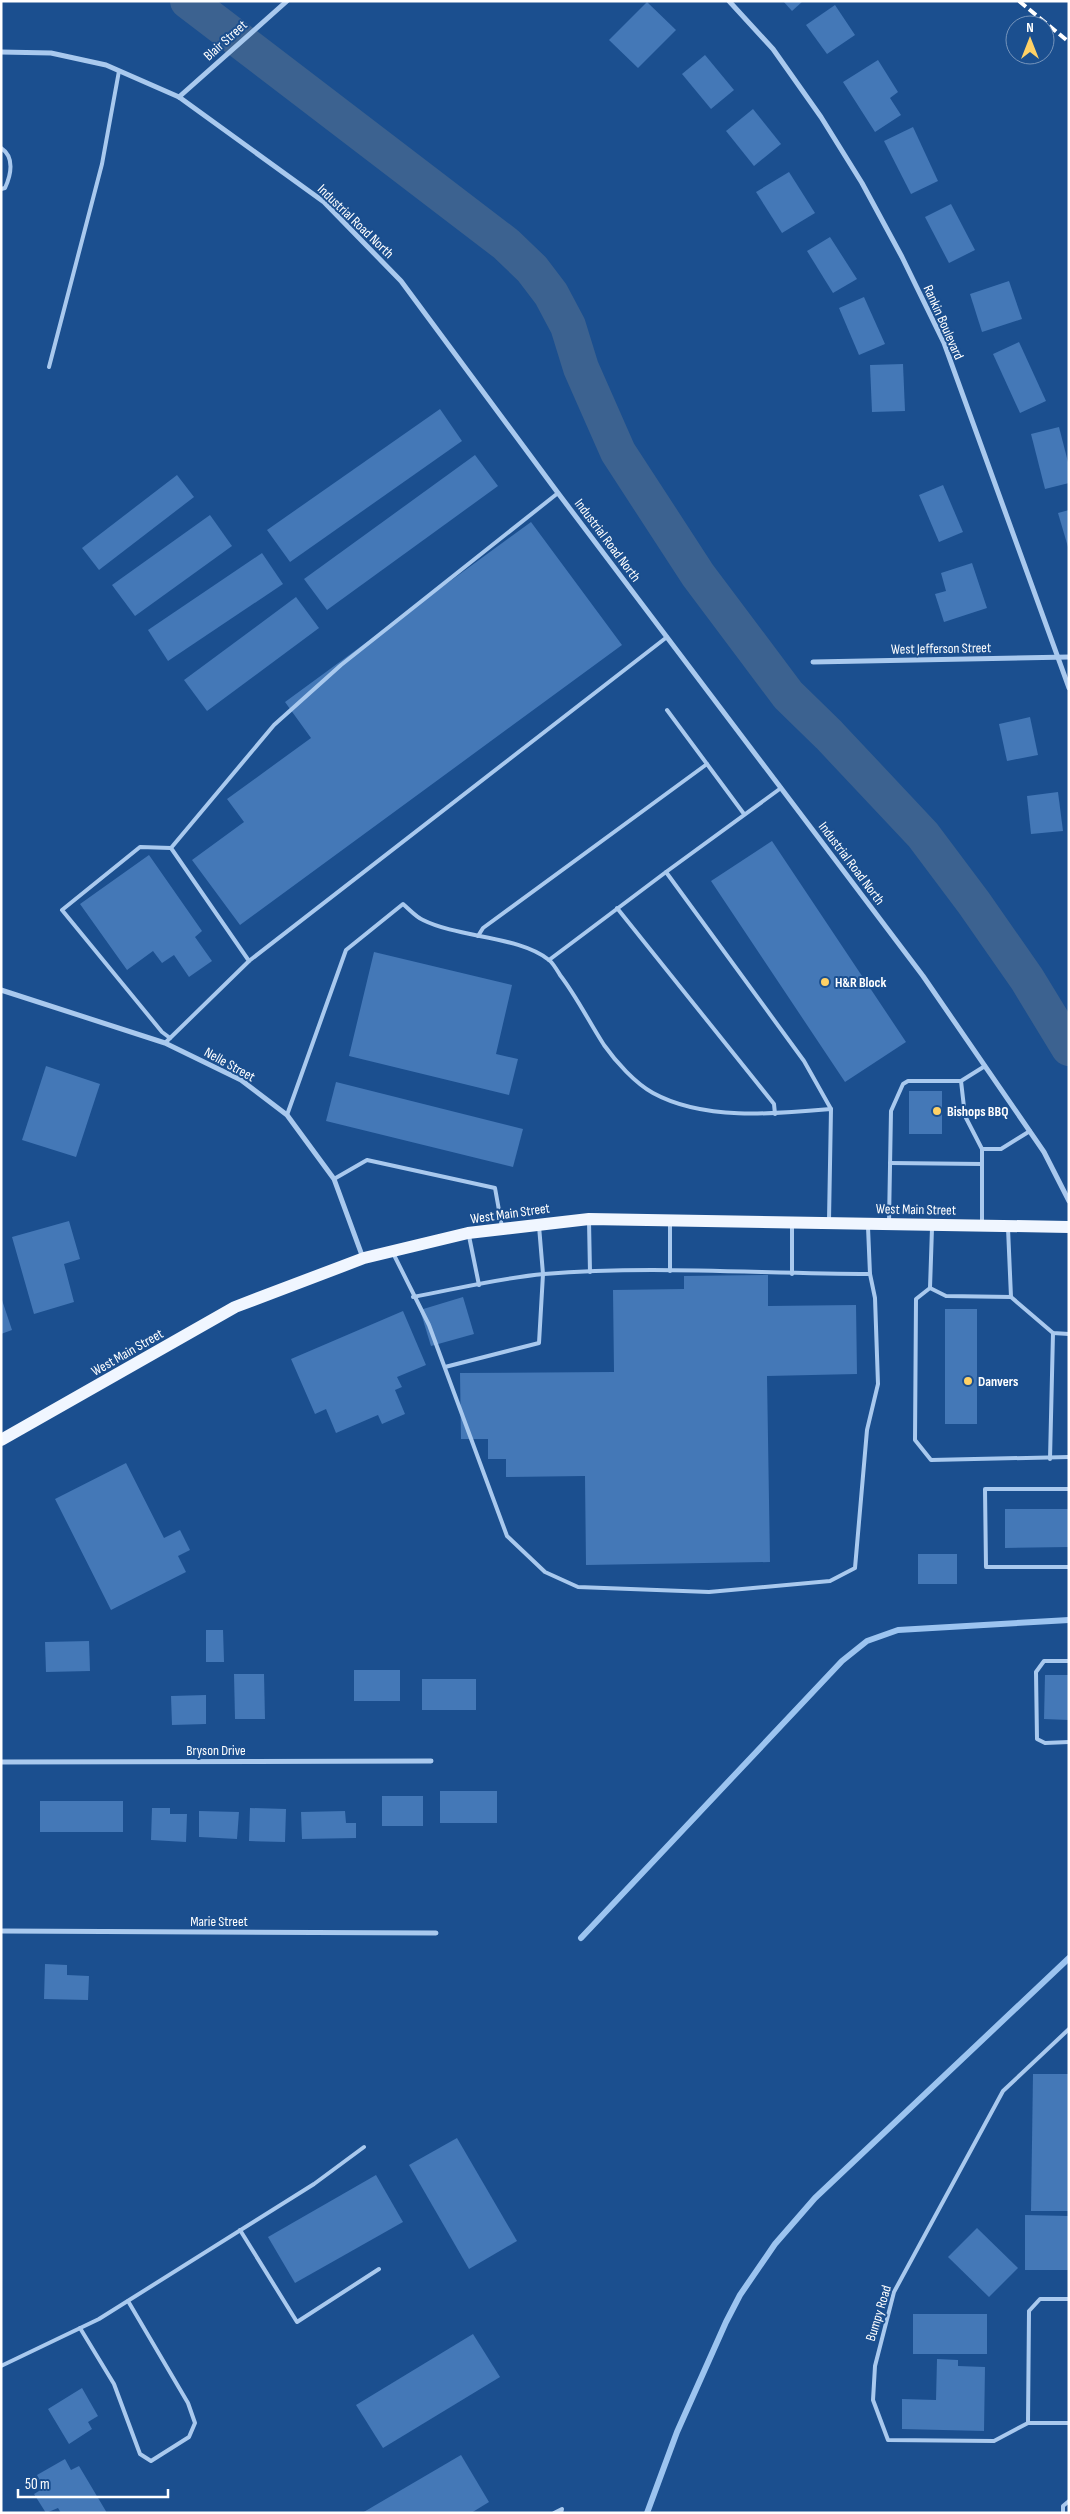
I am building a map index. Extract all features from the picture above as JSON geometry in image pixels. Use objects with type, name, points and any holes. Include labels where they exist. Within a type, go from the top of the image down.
[{"type":"main road","name":"West Main Street","points":[[1,1440],[236,1307],[364,1258],[468,1233],[589,1219],[1069,1227]]},
{"type":"street","name":"Blair Street","points":[[179,97],[287,1]]},
{"type":"street","name":"Rankin Boulevard","points":[[729,1],[772,49],[816,110],[862,183],[902,257],[944,343],[1020,551],[1056,657],[1069,688]]},
{"type":"street","name":"Industrial Road North","points":[[1,52],[51,53],[106,65],[179,97],[324,202],[401,281],[558,494],[923,976],[1044,1152],[1069,1201]]},
{"type":"street","name":"West Jefferson Street","points":[[813,662],[1069,657]]},
{"type":"street","name":"Nelle Street","points":[[1,990],[165,1043],[241,1080],[287,1114],[334,1179],[364,1258]]},
{"type":"street","name":"Bryson Drive","points":[[1,1762],[431,1761]]},
{"type":"street","name":"Marie Street","points":[[1,1931],[436,1933]]},
{"type":"lane","points":[[50,367],[102,164],[119,71]]},
{"type":"lane","points":[[1,148],[10,158],[10,176],[5,188],[1,189]]},
{"type":"lane","points":[[171,848],[274,725],[341,666],[558,494]]},
{"type":"lane","points":[[165,1043],[249,961],[667,637]]},
{"type":"lane","points":[[667,710],[744,814]]},
{"type":"lane","points":[[478,936],[483,928],[706,764]]},
{"type":"lane","points":[[549,960],[781,788]]},
{"type":"lane","points":[[170,1038],[162,1032],[62,910],[140,847],[171,848]]},
{"type":"lane","points":[[171,848],[249,961]]},
{"type":"lane","points":[[666,872],[804,1061],[831,1109],[829,1223]]},
{"type":"lane","points":[[287,1114],[346,950],[403,904],[422,920],[526,948],[549,960],[573,992],[605,1046],[630,1074],[651,1092],[674,1102],[742,1114],[775,1114],[831,1109]]},
{"type":"lane","points":[[617,908],[774,1104],[775,1114]]},
{"type":"lane","points":[[889,1224],[892,1111],[903,1084],[908,1081],[961,1082],[985,1066]]},
{"type":"lane","points":[[961,1082],[965,1116],[982,1149],[982,1225]]},
{"type":"lane","points":[[982,1149],[1001,1149],[1030,1131]]},
{"type":"lane","points":[[334,1179],[367,1160],[495,1188],[503,1229]]},
{"type":"lane","points":[[890,1163],[982,1164]]},
{"type":"lane","points":[[589,1219],[590,1272]]},
{"type":"lane","points":[[670,1220],[670,1271]]},
{"type":"lane","points":[[792,1222],[792,1274]]},
{"type":"lane","points":[[392,1251],[429,1325],[508,1536],[546,1572],[578,1587],[709,1592],[830,1581],[855,1568],[867,1430],[878,1384],[875,1298],[870,1274],[868,1223]]},
{"type":"lane","points":[[444,1367],[539,1343],[543,1274],[538,1224]]},
{"type":"lane","points":[[930,1288],[932,1224]]},
{"type":"lane","points":[[1008,1226],[1011,1297]]},
{"type":"lane","points":[[468,1233],[479,1285]]},
{"type":"lane","points":[[413,1296],[543,1274],[670,1271],[870,1274]]},
{"type":"lane","points":[[930,1288],[946,1296],[1011,1297],[1052,1333],[1069,1334]]},
{"type":"lane","points":[[930,1288],[916,1298],[915,1440],[931,1460],[1050,1459],[1069,1457]]},
{"type":"lane","points":[[1050,1459],[1052,1333]]},
{"type":"lane","points":[[1069,1489],[985,1489],[986,1567],[1069,1567]]},
{"type":"lane","points":[[1069,1661],[1044,1660],[1036,1672],[1037,1739],[1045,1743],[1069,1742]]},
{"type":"lane","name":"Bumpy Road","points":[[1069,2029],[1004,2091],[894,2292],[875,2366],[874,2400],[888,2440],[994,2441],[1028,2423],[1069,2423]]},
{"type":"lane","points":[[1,2366],[80,2328],[128,2301],[314,2184],[364,2147]]},
{"type":"lane","points":[[240,2230],[297,2322],[378,2269]]},
{"type":"lane","points":[[1028,2423],[1029,2311],[1040,2299],[1069,2299]]},
{"type":"lane","points":[[80,2328],[114,2384],[140,2454],[151,2461],[189,2436],[195,2423],[188,2403],[128,2301]]},
{"type":"lane","points":[[1063,2513],[1063,2506],[1069,2501]]},
{"type":"lane","points":[[554,2513],[562,2509],[561,2513]]},
{"type":"building","points":[[783,1],[803,1],[792,11]]},
{"type":"building","points":[[647,2],[676,30],[638,68],[609,40]]},
{"type":"building","points":[[835,5],[855,35],[827,54],[806,25]]},
{"type":"building","points":[[705,55],[734,90],[711,109],[682,74]]},
{"type":"building","points":[[878,60],[898,92],[890,98],[901,115],[875,132],[843,82]]},
{"type":"building","points":[[753,109],[781,144],[754,166],[726,131]]},
{"type":"building","points":[[913,127],[938,181],[911,194],[884,141]]},
{"type":"building","points":[[789,172],[815,213],[782,233],[756,192]]},
{"type":"building","points":[[951,204],[975,250],[949,263],[925,217]]},
{"type":"building","points":[[830,237],[857,279],[833,293],[807,251]]},
{"type":"building","points":[[1009,281],[1022,319],[982,332],[970,294]]},
{"type":"building","points":[[864,297],[885,344],[859,355],[839,308]]},
{"type":"building","points":[[1019,342],[1046,401],[1020,413],[993,354]]},
{"type":"building","points":[[903,364],[905,411],[872,412],[870,365]]},
{"type":"building","points":[[440,409],[462,441],[290,562],[267,530]]},
{"type":"building","points":[[1059,427],[1069,466],[1069,483],[1045,489],[1031,434]]},
{"type":"building","points":[[475,455],[498,486],[327,610],[304,579]]},
{"type":"building","points":[[177,475],[194,497],[99,570],[82,548]]},
{"type":"building","points":[[943,485],[963,532],[939,542],[919,495]]},
{"type":"building","points":[[1069,510],[1069,547],[1068,547],[1058,513]]},
{"type":"building","points":[[210,515],[232,546],[135,616],[112,585]]},
{"type":"building","points":[[531,522],[622,645],[240,925],[192,860],[244,822],[227,799],[311,738],[285,702]]},
{"type":"building","points":[[262,553],[283,584],[168,661],[148,630]]},
{"type":"building","points":[[972,563],[987,608],[944,622],[935,594],[946,591],[941,573]]},
{"type":"building","points":[[296,597],[319,628],[207,711],[184,680]]},
{"type":"building","points":[[1030,717],[1038,755],[1007,761],[999,724]]},
{"type":"building","points":[[1058,792],[1063,831],[1031,834],[1027,796]]},
{"type":"building","points":[[772,841],[906,1042],[845,1082],[711,881]]},
{"type":"building","points":[[149,855],[202,931],[195,937],[212,961],[189,977],[174,955],[162,963],[153,951],[127,970],[80,904]]},
{"type":"building","points":[[374,952],[512,985],[496,1054],[518,1059],[509,1095],[349,1056]]},
{"type":"building","points":[[46,1066],[100,1084],[76,1157],[22,1140]]},
{"type":"building","points":[[336,1082],[523,1129],[513,1167],[326,1121]]},
{"type":"building","points":[[909,1091],[942,1091],[942,1134],[909,1134]]},
{"type":"building","points":[[69,1221],[80,1259],[64,1264],[74,1302],[34,1314],[12,1237]]},
{"type":"building","points":[[768,1275],[768,1306],[856,1305],[857,1374],[767,1376],[770,1562],[586,1565],[585,1476],[506,1477],[506,1459],[488,1459],[488,1439],[461,1439],[460,1373],[614,1372],[613,1290],[684,1289],[684,1276]]},
{"type":"building","points":[[1,1297],[12,1330],[1,1334]]},
{"type":"building","points":[[463,1297],[474,1334],[431,1346],[420,1310]]},
{"type":"building","points":[[945,1309],[977,1309],[977,1424],[945,1424]]},
{"type":"building","points":[[403,1311],[426,1365],[397,1377],[402,1387],[395,1390],[405,1414],[382,1424],[378,1415],[336,1433],[326,1409],[315,1414],[291,1359]]},
{"type":"building","points":[[126,1463],[164,1538],[180,1530],[190,1550],[178,1556],[186,1572],[111,1610],[55,1499]]},
{"type":"building","points":[[1005,1509],[1069,1509],[1069,1547],[1005,1548]]},
{"type":"building","points":[[918,1554],[957,1554],[957,1584],[918,1584]]},
{"type":"building","points":[[206,1630],[223,1630],[224,1662],[206,1662]]},
{"type":"building","points":[[89,1641],[90,1671],[46,1672],[45,1642]]},
{"type":"building","points":[[354,1670],[400,1670],[400,1701],[354,1701]]},
{"type":"building","points":[[234,1674],[264,1674],[265,1719],[235,1719]]},
{"type":"building","points":[[1045,1675],[1069,1675],[1069,1720],[1044,1719]]},
{"type":"building","points":[[422,1679],[476,1679],[476,1710],[422,1710]]},
{"type":"building","points":[[206,1695],[206,1724],[172,1725],[171,1696]]},
{"type":"building","points":[[440,1791],[497,1791],[497,1823],[440,1823]]},
{"type":"building","points":[[382,1796],[423,1796],[423,1826],[382,1826]]},
{"type":"building","points":[[40,1801],[123,1801],[123,1832],[40,1832]]},
{"type":"building","points":[[152,1808],[170,1808],[170,1814],[187,1814],[186,1842],[151,1840]]},
{"type":"building","points":[[250,1808],[286,1809],[285,1842],[249,1841]]},
{"type":"building","points":[[199,1811],[239,1812],[237,1839],[199,1837]]},
{"type":"building","points":[[345,1811],[346,1823],[356,1823],[356,1838],[302,1839],[301,1812]]},
{"type":"building","points":[[45,1964],[67,1965],[67,1975],[89,1976],[88,2000],[44,1999]]},
{"type":"building","points":[[1033,2074],[1069,2074],[1069,2211],[1031,2211]]},
{"type":"building","points":[[457,2138],[517,2241],[469,2269],[409,2165]]},
{"type":"building","points":[[376,2175],[403,2222],[295,2283],[268,2237]]},
{"type":"building","points":[[1025,2215],[1069,2216],[1069,2270],[1025,2270]]},
{"type":"building","points":[[977,2228],[1018,2268],[989,2297],[948,2257]]},
{"type":"building","points":[[913,2314],[987,2314],[987,2354],[913,2354]]},
{"type":"building","points":[[473,2334],[500,2377],[383,2448],[356,2405]]},
{"type":"building","points":[[937,2359],[958,2360],[958,2366],[985,2367],[984,2431],[902,2429],[902,2399],[936,2400]]},
{"type":"building","points":[[82,2388],[98,2416],[88,2422],[92,2429],[69,2444],[48,2409]]},
{"type":"building","points":[[461,2455],[489,2502],[471,2513],[362,2513]]},
{"type":"building","points":[[65,2459],[71,2470],[79,2466],[107,2513],[61,2513],[58,2508],[46,2513],[34,2494],[44,2488],[37,2475]]},
{"type":"waterway","points":[[188,1],[506,244],[532,269],[551,294],[568,326],[581,368],[618,452],[698,575],[788,695],[829,735],[923,835],[974,903],[1027,979],[1069,1048]]},
{"type":"waterway","points":[[581,1938],[842,1661],[867,1641],[898,1630],[1069,1620]]},
{"type":"waterway","points":[[647,2513],[677,2432],[726,2322],[740,2295],[775,2244],[815,2198],[1069,1958]]},
{"type":"railway","points":[[1019,1],[1069,42]]},
{"type":"place","name":"H&R Block","points":[[825,982]]},
{"type":"place","name":"Bishops BBQ","points":[[937,1111]]},
{"type":"place","name":"Danvers","points":[[968,1381]]}]
